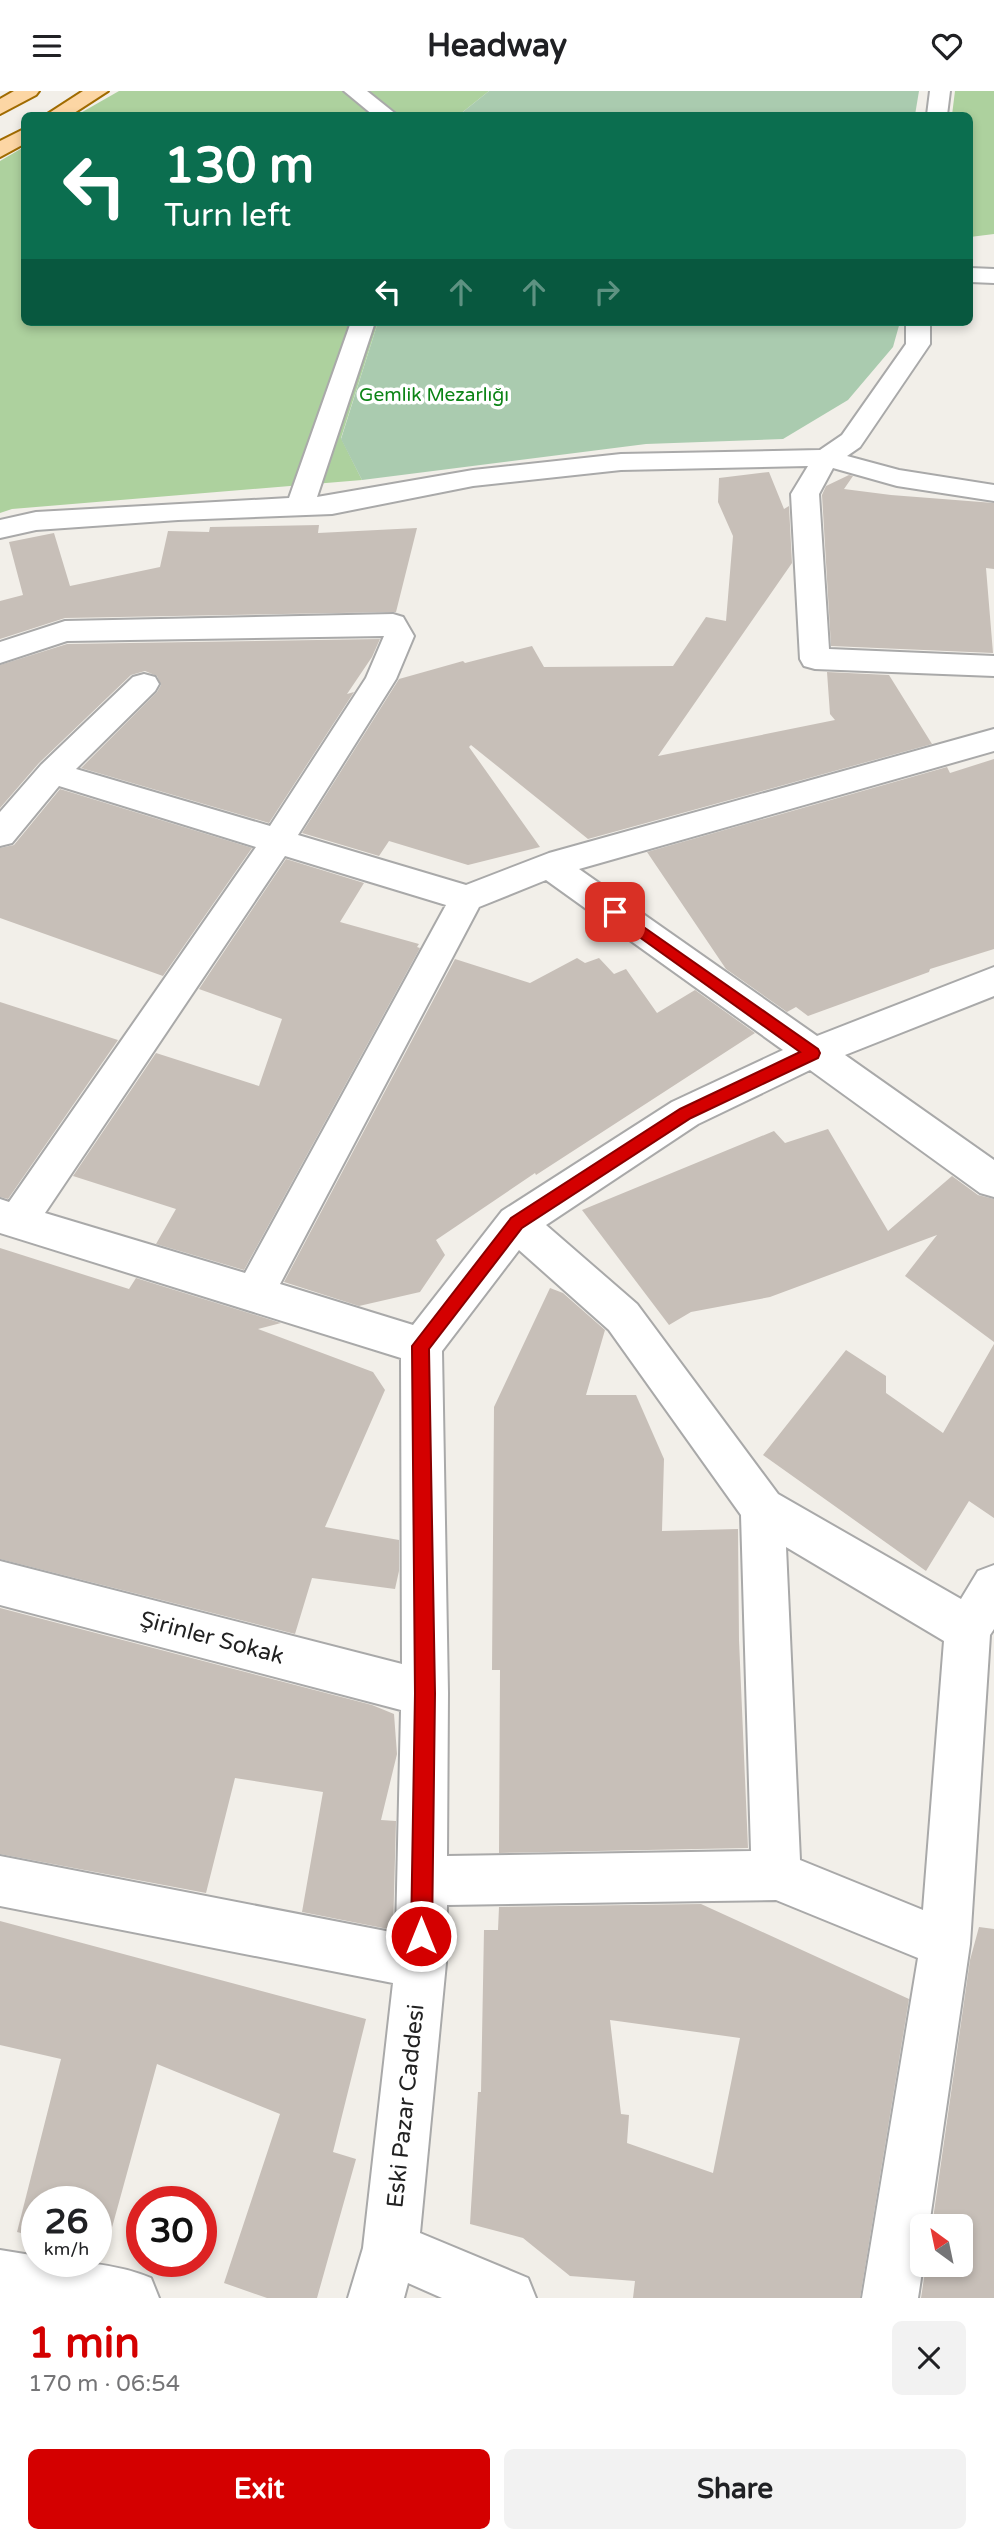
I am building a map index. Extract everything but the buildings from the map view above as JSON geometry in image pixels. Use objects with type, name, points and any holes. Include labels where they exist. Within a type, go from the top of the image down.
[{"type":"main road","points":[[0,108],[29,91]]},
{"type":"main road","points":[[62,112],[98,91]]},
{"type":"main road","points":[[0,150],[21,137]]},
{"type":"street","points":[[354,91],[382,112]]},
{"type":"street","points":[[937,112],[940,91]]},
{"type":"street","points":[[973,275],[994,276]]},
{"type":"street","points":[[299,507],[362,326]]},
{"type":"street","points":[[918,326],[918,344],[852,441],[826,459],[805,493],[815,659],[994,666]]},
{"type":"street","points":[[0,529],[49,520],[178,511],[332,505],[472,478],[621,462],[826,459],[897,478],[994,493]]},
{"type":"street","points":[[0,653],[65,631],[393,624],[399,636],[381,679],[277,842],[8,1219],[421,1346],[516,1223],[685,1113],[812,1053],[988,985]]},
{"type":"street","points":[[0,834],[52,773],[144,684]]},
{"type":"street","points":[[52,773],[467,898],[549,866],[994,740]]},
{"type":"street","points":[[549,866],[994,1181]]},
{"type":"street","points":[[254,1295],[467,898]]},
{"type":"street","points":[[516,1223],[623,1317],[763,1509],[968,1629]]},
{"type":"street","name":"Eski Pazar Caddesi","points":[[383,2273],[421,1963],[425,1693],[421,1346]]},
{"type":"street","points":[[763,1509],[776,1875]]},
{"type":"street","name":"Şirinler Sokak","points":[[0,1583],[425,1693]]},
{"type":"street","points":[[890,2298],[945,1944],[968,1629],[994,1587]]},
{"type":"street","points":[[421,1881],[776,1875],[945,1944]]},
{"type":"street","points":[[0,1881],[421,1963]]},
{"type":"street","points":[[383,2273],[508,2298]]},
{"type":"street","points":[[0,2278],[131,2298]]},
{"type":"green space","points":[[119,91],[489,91],[463,112],[82,112]]},
{"type":"green space","points":[[489,91],[919,91],[916,112],[463,112]]},
{"type":"green space","points":[[955,91],[994,91],[994,234],[973,237],[973,112],[952,112]]},
{"type":"green space","points":[[21,149],[21,326],[377,326],[341,438],[362,480],[12,509],[0,513],[0,161]]},
{"type":"green space","name":"Gemlik Mezarlığı","points":[[377,326],[899,326],[893,347],[848,400],[783,439],[646,444],[362,480],[341,439]]},
{"type":"route","points":[[421,1936],[425,1693],[421,1346],[516,1223],[685,1113],[812,1053],[615,912]]}]
